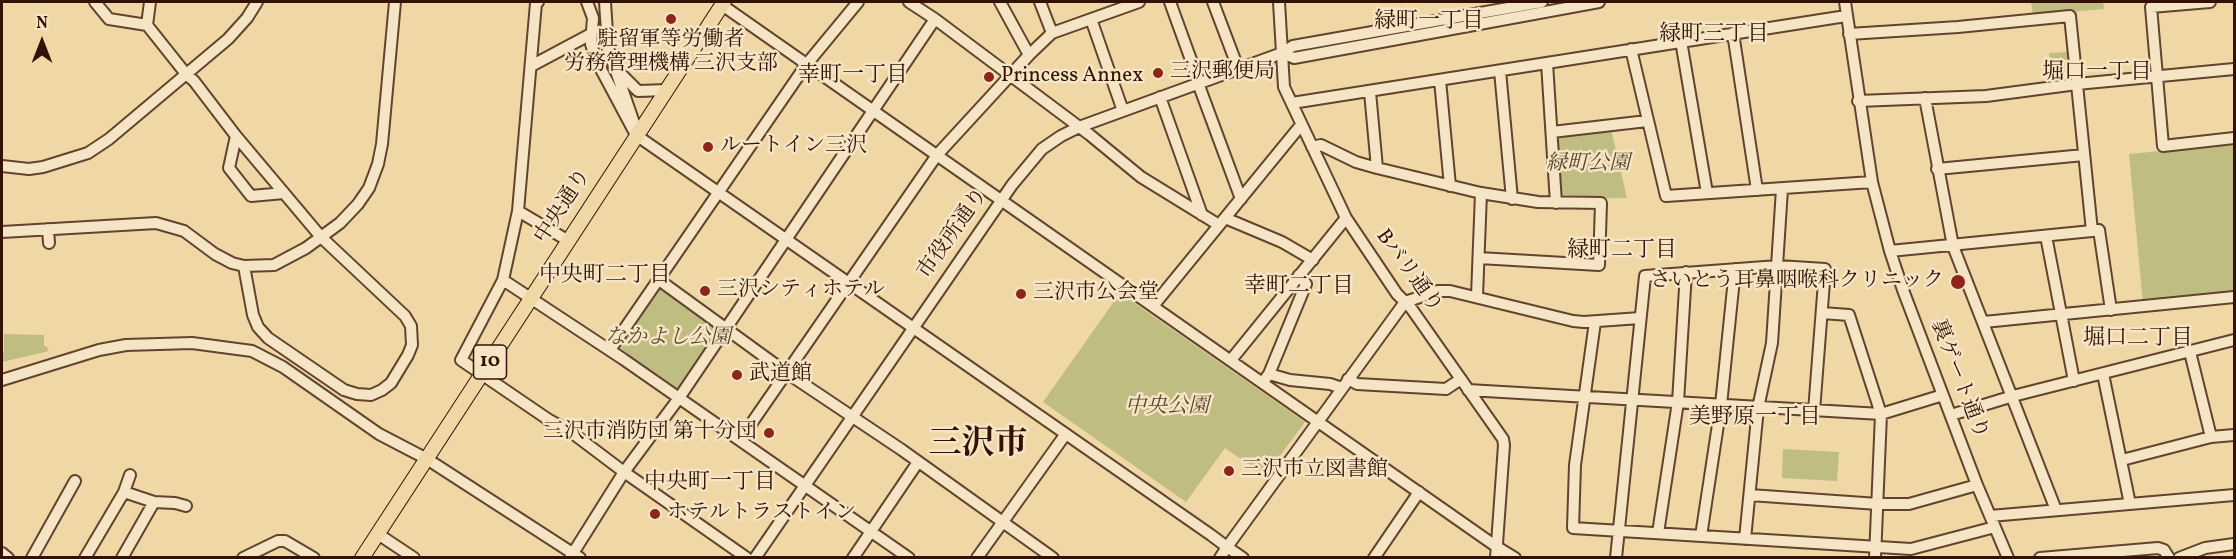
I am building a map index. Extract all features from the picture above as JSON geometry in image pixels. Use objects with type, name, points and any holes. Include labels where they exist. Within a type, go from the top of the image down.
[{"type":"main road","name":"中央通り","points":[[362,558],[723,3]]},
{"type":"street","points":[[95,2],[109,19],[147,25],[321,237],[405,316],[411,326],[412,345],[392,383],[371,395],[344,390],[268,338],[258,327],[253,315],[244,266]]},
{"type":"street","points":[[147,25],[150,2]]},
{"type":"street","points":[[2,166],[29,169],[43,167],[88,153],[109,139],[228,39],[247,18],[257,2]]},
{"type":"street","points":[[2,232],[156,223],[183,231],[215,254],[232,263],[244,266],[274,266],[306,249],[340,223],[358,204],[369,188],[378,164],[382,144],[395,2]]},
{"type":"street","points":[[538,2],[536,3],[518,210],[503,280],[461,360],[571,432],[747,558]]},
{"type":"street","points":[[587,2],[593,18],[591,34],[596,60],[636,135],[1243,558]]},
{"type":"street","points":[[605,2],[608,48],[633,114],[636,135]]},
{"type":"street","points":[[610,350],[806,65],[858,2]]},
{"type":"street","points":[[909,2],[936,18],[1141,177],[1202,214],[1282,242],[1313,260]]},
{"type":"street","points":[[1000,2],[1029,55]]},
{"type":"street","points":[[1040,2],[1052,33]]},
{"type":"street","points":[[740,440],[937,155],[1052,33],[1139,2]]},
{"type":"street","points":[[1170,2],[1241,199]]},
{"type":"street","points":[[1213,2],[1238,68]]},
{"type":"street","name":"Bバリ通り","points":[[1279,2],[1284,87],[1346,218],[1503,439],[1497,552]]},
{"type":"street","name":"市役所通り","points":[[755,558],[1001,200],[1028,163],[1042,149],[1061,136],[1079,128],[1198,82],[1282,53],[1293,46],[1542,2]]},
{"type":"street","name":"市役所通り","points":[[1282,53],[1294,58],[1599,2]]},
{"type":"street","name":"裏ゲート通り","points":[[1845,2],[1858,101],[1872,182],[1890,251],[1903,291],[1977,484],[2008,558]]},
{"type":"street","points":[[2210,2],[2151,7],[2163,146],[2235,138]]},
{"type":"street","points":[[723,3],[806,65],[1153,306],[1232,360],[1266,378],[1317,422],[1419,492],[1497,552],[1515,558]]},
{"type":"street","points":[[1292,103],[1846,16]]},
{"type":"street","points":[[1849,34],[1958,27],[2070,16],[2091,231]]},
{"type":"street","points":[[2,380],[99,350],[126,345],[192,343],[252,351],[283,367],[379,434],[427,459],[574,556],[624,472],[679,398],[936,18]]},
{"type":"street","points":[[1091,19],[1123,111]]},
{"type":"street","points":[[1733,33],[1757,190]]},
{"type":"street","points":[[531,66],[591,34]]},
{"type":"street","points":[[1681,41],[1707,193]]},
{"type":"street","points":[[1631,49],[1666,196],[1872,182]]},
{"type":"street","points":[[1547,63],[1556,203]]},
{"type":"street","points":[[614,66],[631,87],[638,91],[667,90]]},
{"type":"street","points":[[1858,101],[1986,96],[2077,84],[2235,69]]},
{"type":"street","points":[[1500,71],[1512,199]]},
{"type":"street","points":[[1440,80],[1450,186]]},
{"type":"street","points":[[1370,92],[1377,168]]},
{"type":"street","points":[[1160,97],[1202,214]]},
{"type":"street","points":[[1926,98],[1953,246],[2056,510]]},
{"type":"street","points":[[1552,132],[1647,121]]},
{"type":"street","points":[[1153,306],[1301,125]]},
{"type":"street","points":[[236,136],[229,168],[251,196],[284,193]]},
{"type":"street","points":[[1312,147],[1321,145],[1356,162],[1481,193],[1512,199],[1556,203],[1601,203],[1599,264],[1479,258]]},
{"type":"street","points":[[1937,168],[2084,155]]},
{"type":"street","points":[[1745,539],[1758,408],[1772,343],[1782,189]]},
{"type":"street","points":[[1477,296],[1481,193]]},
{"type":"street","points":[[518,210],[567,240]]},
{"type":"street","points":[[1232,360],[1346,218]]},
{"type":"street","points":[[48,230],[49,243]]},
{"type":"street","points":[[1890,251],[2099,230],[2111,310]]},
{"type":"street","points":[[2046,236],[2074,381]]},
{"type":"street","points":[[1616,558],[1645,276],[1778,266],[1825,270],[1814,411]]},
{"type":"street","points":[[1701,536],[1721,405],[1735,269]]},
{"type":"street","points":[[1658,533],[1678,402],[1686,272]]},
{"type":"street","points":[[1266,378],[1306,284],[1299,275]]},
{"type":"street","points":[[503,280],[610,350],[909,558]]},
{"type":"street","points":[[659,280],[787,373],[852,416],[1053,558]]},
{"type":"street","points":[[1220,558],[1404,302],[1438,291],[1477,296],[1574,321],[1595,322],[1640,318]]},
{"type":"street","points":[[1984,322],[2235,297]]},
{"type":"street","points":[[1822,313],[1849,315],[1881,414],[1876,553]]},
{"type":"street","points":[[1595,322],[1575,465],[1573,528],[1745,539],[1876,553],[1911,549],[1993,522],[2056,510],[2235,495]]},
{"type":"street","points":[[1951,415],[2013,396],[2235,340]]},
{"type":"street","points":[[2190,352],[2211,437]]},
{"type":"street","points":[[2103,374],[2130,504]]},
{"type":"street","points":[[1266,378],[1330,384],[1446,388],[1461,379]]},
{"type":"street","points":[[1468,390],[1881,414],[1943,395]]},
{"type":"street","points":[[977,558],[1065,435]]},
{"type":"street","points":[[2122,460],[2211,437],[2235,435]]},
{"type":"street","points":[[853,558],[918,462]]},
{"type":"street","points":[[85,558],[124,492],[130,475]]},
{"type":"street","points":[[32,558],[75,482]]},
{"type":"street","points":[[1750,495],[1909,504],[1977,484]]},
{"type":"street","points":[[124,492],[154,502],[186,506]]},
{"type":"street","points":[[1374,558],[1419,492]]},
{"type":"street","points":[[122,558],[154,502]]},
{"type":"street","points":[[378,534],[414,558]]},
{"type":"street","points":[[243,558],[278,541],[285,541],[300,554],[314,558]]},
{"type":"street","points":[[2179,558],[2205,548],[2235,544]]},
{"type":"street","points":[[2040,558],[2158,549],[2164,550],[2169,558]]},
{"type":"street","points":[[2,553],[8,558]]},
{"type":"green space","points":[[2031,2],[2103,2],[2104,9],[2033,15]]},
{"type":"green space","points":[[2068,52],[2069,81],[2052,83],[2049,53]]},
{"type":"green space","name":"緑町公園","points":[[1611,129],[1627,198],[1559,199],[1555,137]]},
{"type":"green space","points":[[2234,144],[2234,294],[2143,304],[2129,154]]},
{"type":"green space","name":"なかよし公園","points":[[662,289],[716,328],[717,333],[677,389],[673,389],[618,352],[657,290]]},
{"type":"green space","name":"中央公園","points":[[1120,293],[1305,422],[1265,476],[1225,448],[1186,502],[1043,402]]},
{"type":"green space","points":[[4,334],[44,335],[44,346],[49,351],[2,362]]},
{"type":"green space","points":[[1783,449],[1839,452],[1837,481],[1782,478]]},
{"type":"place","name":"駐留軍等労働者 労務管理機構 三沢支部","points":[[671,19]]},
{"type":"place","name":"三沢郵便局","points":[[1158,73]]},
{"type":"place","name":"Princess Annex","points":[[989,77]]},
{"type":"place","name":"ルートイン三沢","points":[[708,147]]},
{"type":"place","name":"さいとう耳鼻咽喉科クリニック","points":[[1958,282]]},
{"type":"place","name":"三沢シティホテル","points":[[705,291]]},
{"type":"place","name":"三沢市公会堂","points":[[1021,294]]},
{"type":"place","name":"武道館","points":[[737,375]]},
{"type":"place","name":"三沢市消防団 第十分団","points":[[769,433]]},
{"type":"place","name":"三沢市立図書館","points":[[1229,471]]},
{"type":"place","name":"ホテルトラストイン","points":[[655,514]]},
{"type":"district","name":"緑町一丁目","points":[[1429,23]]},
{"type":"district","name":"緑町三丁目","points":[[1714,36]]},
{"type":"district","name":"堀口一丁目","points":[[2097,74]]},
{"type":"district","name":"幸町一丁目","points":[[853,77]]},
{"type":"district","name":"緑町二丁目","points":[[1622,252]]},
{"type":"district","name":"中央町二丁目","points":[[605,277]]},
{"type":"district","name":"幸町二丁目","points":[[1299,288]]},
{"type":"district","name":"堀口二丁目","points":[[2138,340]]},
{"type":"district","name":"美野原一丁目","points":[[1755,419]]},
{"type":"district","name":"三沢市","points":[[978,447]]},
{"type":"district","name":"中央町一丁目","points":[[710,484]]}]
